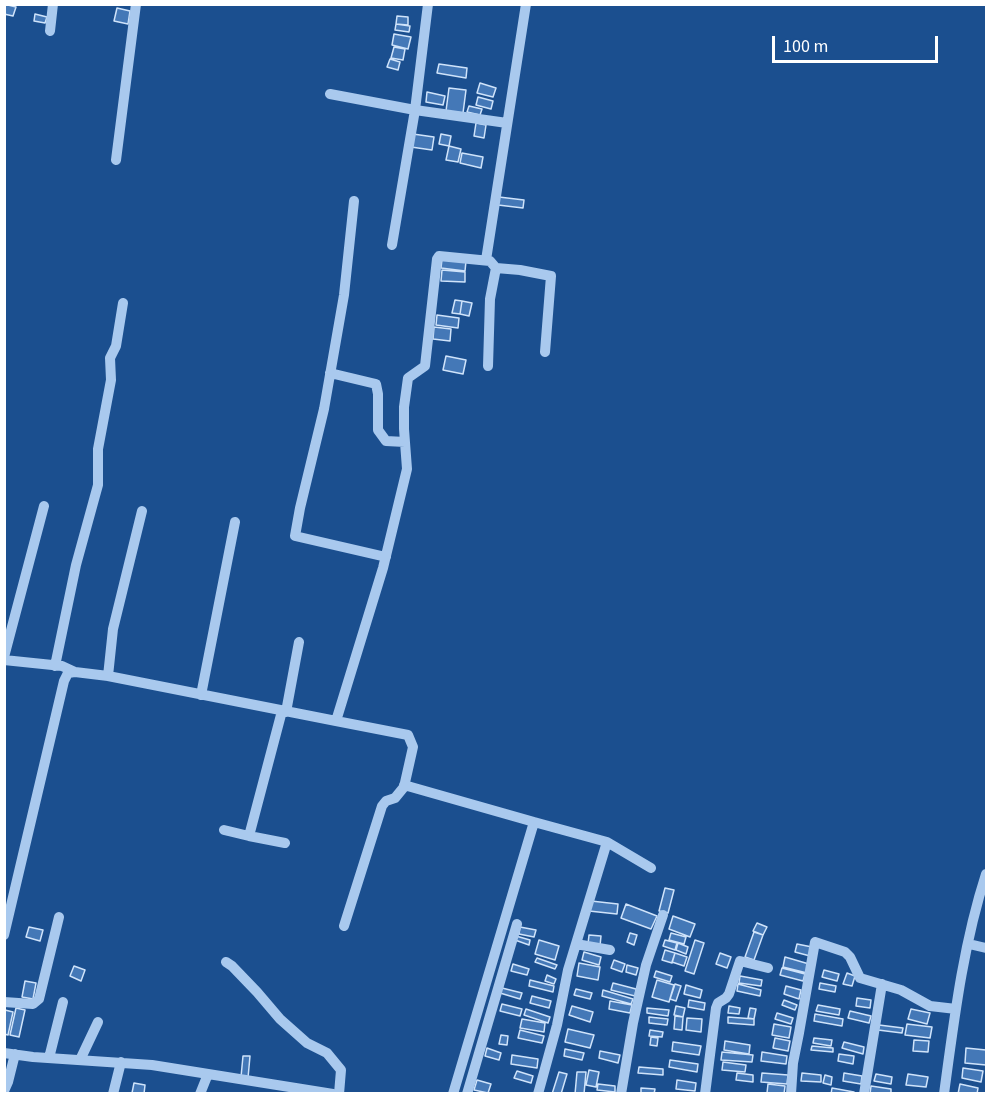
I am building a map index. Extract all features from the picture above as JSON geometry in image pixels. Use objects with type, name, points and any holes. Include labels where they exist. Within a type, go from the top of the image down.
[{"type":"street","points":[[50,30],[53,4]]},
{"type":"street","points":[[116,160],[136,4]]},
{"type":"street","points":[[392,244],[415,110],[428,4]]},
{"type":"street","points":[[486,260],[526,4]]},
{"type":"street","points":[[330,94],[415,110],[507,123]]},
{"type":"street","points":[[354,201],[344,295],[324,409],[295,536],[386,557]]},
{"type":"street","points":[[336,721],[386,557],[407,469],[404,407],[408,378],[425,366],[437,259],[440,256],[486,260],[496,268],[551,276],[545,352]]},
{"type":"street","points":[[488,366],[490,299],[496,268]]},
{"type":"street","points":[[55,666],[76,565],[98,485],[98,449],[111,380],[110,358],[116,346],[123,303]]},
{"type":"street","points":[[330,373],[376,384],[378,430],[387,441],[405,442]]},
{"type":"street","points":[[44,506],[4,658],[67,668],[75,672]]},
{"type":"street","points":[[108,676],[113,629],[142,511]]},
{"type":"street","points":[[201,695],[235,522]]},
{"type":"street","points":[[249,836],[284,711],[299,642]]},
{"type":"street","points":[[4,935],[8,903],[64,681],[68,673],[75,672],[108,676],[408,735],[413,747],[404,785],[395,798],[386,801],[381,806],[344,926]]},
{"type":"street","points":[[404,785],[607,842],[651,868]]},
{"type":"street","points":[[467,1094],[474,1047],[534,822]]},
{"type":"street","points":[[224,830],[285,843]]},
{"type":"street","points":[[538,1094],[557,1024],[568,970],[607,842]]},
{"type":"street","points":[[944,1094],[956,1009],[975,911],[987,874]]},
{"type":"street","points":[[621,1094],[646,965],[663,915]]},
{"type":"street","points":[[4,1002],[33,1004],[39,999],[59,916]]},
{"type":"street","points":[[453,1094],[474,1047],[517,924]]},
{"type":"street","points":[[791,1094],[793,1064],[815,942],[845,952],[850,957],[860,978],[901,990],[930,1006],[956,1009]]},
{"type":"street","points":[[576,944],[610,950]]},
{"type":"street","points":[[969,944],[987,948]]},
{"type":"street","points":[[705,1094],[717,1005],[729,994],[740,961],[768,968]]},
{"type":"street","points":[[226,962],[245,979],[280,1019],[307,1043],[327,1053],[340,1070],[339,1094]]},
{"type":"street","points":[[864,1094],[882,984]]},
{"type":"street","points":[[49,1058],[63,1002]]},
{"type":"street","points":[[80,1060],[98,1022]]},
{"type":"street","points":[[4,1091],[8,1082],[10,1054],[152,1065],[333,1094]]},
{"type":"street","points":[[113,1094],[122,1062]]},
{"type":"street","points":[[200,1094],[208,1074]]},
{"type":"building","points":[[4,4],[16,7],[13,16],[4,14]]},
{"type":"building","points":[[117,8],[130,11],[128,24],[114,21]]},
{"type":"building","points":[[35,14],[47,17],[45,23],[34,21]]},
{"type":"building","points":[[397,16],[408,17],[408,25],[396,24]]},
{"type":"building","points":[[396,24],[410,26],[409,32],[395,30]]},
{"type":"building","points":[[394,34],[411,37],[408,49],[392,45]]},
{"type":"building","points":[[394,47],[405,49],[403,60],[391,58]]},
{"type":"building","points":[[390,59],[400,62],[398,70],[387,67]]},
{"type":"building","points":[[439,64],[467,68],[466,78],[437,73]]},
{"type":"building","points":[[480,83],[496,88],[493,97],[477,93]]},
{"type":"building","points":[[449,88],[466,90],[463,113],[446,111]]},
{"type":"building","points":[[427,92],[445,96],[443,105],[426,102]]},
{"type":"building","points":[[478,97],[493,101],[491,109],[476,105]]},
{"type":"building","points":[[469,106],[482,109],[480,115],[467,112]]},
{"type":"building","points":[[476,123],[486,125],[484,138],[474,136]]},
{"type":"building","points":[[413,134],[434,137],[432,150],[411,147]]},
{"type":"building","points":[[441,134],[451,136],[449,146],[439,144]]},
{"type":"building","points":[[449,146],[461,149],[458,162],[446,160]]},
{"type":"building","points":[[462,153],[483,157],[481,168],[460,163]]},
{"type":"building","points":[[499,197],[524,200],[523,208],[498,205]]},
{"type":"building","points":[[442,259],[466,261],[465,271],[441,268]]},
{"type":"building","points":[[442,270],[465,272],[465,282],[441,281]]},
{"type":"building","points":[[455,300],[462,301],[460,314],[452,313]]},
{"type":"building","points":[[462,301],[472,303],[469,316],[460,314]]},
{"type":"building","points":[[437,315],[459,318],[458,328],[436,325]]},
{"type":"building","points":[[434,327],[451,329],[450,341],[433,339]]},
{"type":"building","points":[[446,356],[466,360],[463,374],[443,370]]},
{"type":"building","points":[[665,888],[674,890],[668,913],[659,911]]},
{"type":"building","points":[[591,901],[618,904],[617,914],[589,911]]},
{"type":"building","points":[[626,904],[657,916],[651,929],[621,918]]},
{"type":"building","points":[[673,916],[695,924],[690,937],[669,929]]},
{"type":"building","points":[[757,923],[767,927],[763,935],[753,931]]},
{"type":"building","points":[[29,927],[43,930],[40,941],[26,937]]},
{"type":"building","points":[[520,927],[536,930],[534,937],[519,934]]},
{"type":"building","points":[[754,932],[763,935],[754,960],[745,957]]},
{"type":"building","points":[[630,933],[637,935],[634,945],[627,942]]},
{"type":"building","points":[[671,933],[686,937],[684,944],[669,940]]},
{"type":"building","points":[[589,935],[601,936],[600,946],[588,944]]},
{"type":"building","points":[[516,936],[530,940],[529,945],[515,940]]},
{"type":"building","points":[[539,940],[559,946],[555,960],[535,954]]},
{"type":"building","points":[[665,940],[677,943],[675,950],[663,946]]},
{"type":"building","points":[[695,940],[704,943],[694,974],[685,971]]},
{"type":"building","points":[[678,943],[688,947],[686,954],[676,950]]},
{"type":"building","points":[[797,944],[812,947],[810,956],[795,952]]},
{"type":"building","points":[[665,950],[675,953],[672,963],[662,960]]},
{"type":"building","points":[[584,952],[601,957],[599,965],[582,960]]},
{"type":"building","points":[[675,953],[687,957],[684,966],[672,962]]},
{"type":"building","points":[[720,953],[731,957],[727,968],[716,964]]},
{"type":"building","points":[[785,957],[809,964],[807,973],[783,967]]},
{"type":"building","points":[[537,958],[557,965],[555,969],[535,962]]},
{"type":"building","points":[[614,960],[625,964],[622,972],[611,968]]},
{"type":"building","points":[[579,963],[600,967],[598,980],[577,976]]},
{"type":"building","points":[[513,964],[529,969],[527,975],[511,971]]},
{"type":"building","points":[[627,965],[638,968],[636,975],[626,972]]},
{"type":"building","points":[[74,966],[85,970],[81,981],[70,976]]},
{"type":"building","points":[[782,968],[805,974],[803,981],[780,975]]},
{"type":"building","points":[[824,970],[839,974],[837,981],[822,977]]},
{"type":"building","points":[[656,971],[672,976],[670,982],[654,977]]},
{"type":"building","points":[[847,973],[855,976],[852,986],[843,984]]},
{"type":"building","points":[[547,975],[556,979],[554,984],[545,981]]},
{"type":"building","points":[[740,976],[762,980],[761,986],[739,983]]},
{"type":"building","points":[[530,980],[554,986],[553,992],[529,986]]},
{"type":"building","points":[[657,980],[674,985],[669,1002],[652,997]]},
{"type":"building","points":[[25,981],[36,983],[33,999],[22,997]]},
{"type":"building","points":[[613,983],[636,989],[635,996],[611,990]]},
{"type":"building","points":[[820,983],[836,986],[835,992],[819,989]]},
{"type":"building","points":[[675,984],[681,986],[676,1001],[670,999]]},
{"type":"building","points":[[738,984],[761,990],[760,996],[737,991]]},
{"type":"building","points":[[686,985],[702,990],[700,998],[684,994]]},
{"type":"building","points":[[786,986],[801,990],[799,999],[784,994]]},
{"type":"building","points":[[502,988],[522,993],[520,999],[500,993]]},
{"type":"building","points":[[576,989],[592,993],[590,999],[574,995]]},
{"type":"building","points":[[603,990],[633,999],[631,1004],[602,996]]},
{"type":"building","points":[[532,996],[551,1001],[549,1008],[530,1003]]},
{"type":"building","points":[[857,998],[871,1000],[870,1008],[856,1006]]},
{"type":"building","points":[[689,1000],[705,1003],[704,1010],[688,1007]]},
{"type":"building","points":[[784,1000],[797,1005],[795,1010],[782,1005]]},
{"type":"building","points":[[610,1001],[632,1005],[630,1013],[609,1009]]},
{"type":"building","points":[[502,1004],[522,1009],[520,1016],[500,1011]]},
{"type":"building","points":[[818,1005],[840,1009],[839,1015],[816,1011]]},
{"type":"building","points":[[572,1006],[593,1012],[590,1022],[569,1015]]},
{"type":"building","points":[[676,1006],[685,1008],[683,1017],[674,1015]]},
{"type":"building","points":[[729,1006],[740,1008],[739,1014],[728,1013]]},
{"type":"building","points":[[16,1008],[25,1010],[19,1037],[10,1035]]},
{"type":"building","points":[[647,1008],[669,1010],[668,1016],[647,1013]]},
{"type":"building","points":[[750,1008],[756,1009],[754,1019],[748,1018]]},
{"type":"building","points":[[526,1009],[550,1017],[548,1023],[524,1015]]},
{"type":"building","points":[[911,1009],[930,1013],[927,1024],[908,1019]]},
{"type":"building","points":[[5,1010],[13,1012],[8,1035],[4,1034]]},
{"type":"building","points":[[850,1011],[871,1016],[869,1023],[848,1018]]},
{"type":"building","points":[[777,1013],[793,1018],[791,1024],[775,1019]]},
{"type":"building","points":[[815,1014],[843,1019],[842,1026],[814,1021]]},
{"type":"building","points":[[675,1016],[683,1017],[682,1030],[674,1029]]},
{"type":"building","points":[[649,1017],[668,1019],[667,1025],[649,1023]]},
{"type":"building","points":[[728,1017],[754,1019],[754,1025],[728,1023]]},
{"type":"building","points":[[687,1018],[702,1019],[701,1032],[686,1030]]},
{"type":"building","points":[[522,1019],[545,1023],[544,1032],[520,1028]]},
{"type":"building","points":[[774,1024],[791,1027],[789,1038],[772,1035]]},
{"type":"building","points":[[907,1024],[932,1027],[930,1038],[905,1035]]},
{"type":"building","points":[[879,1025],[903,1028],[902,1033],[878,1030]]},
{"type":"building","points":[[568,1029],[594,1035],[590,1048],[565,1042]]},
{"type":"building","points":[[520,1030],[544,1036],[542,1043],[518,1038]]},
{"type":"building","points":[[650,1030],[663,1032],[662,1037],[649,1036]]},
{"type":"building","points":[[501,1035],[508,1036],[507,1045],[499,1044]]},
{"type":"building","points":[[651,1037],[658,1038],[657,1046],[650,1045]]},
{"type":"building","points":[[775,1038],[790,1041],[788,1051],[773,1048]]},
{"type":"building","points":[[814,1038],[832,1040],[831,1046],[813,1043]]},
{"type":"building","points":[[914,1040],[929,1041],[928,1052],[913,1051]]},
{"type":"building","points":[[725,1041],[750,1045],[749,1054],[724,1050]]},
{"type":"building","points":[[673,1042],[701,1046],[699,1055],[672,1051]]},
{"type":"building","points":[[844,1042],[864,1047],[863,1054],[842,1048]]},
{"type":"building","points":[[812,1046],[833,1048],[833,1052],[811,1050]]},
{"type":"building","points":[[487,1048],[501,1053],[499,1060],[485,1056]]},
{"type":"building","points":[[966,1048],[986,1050],[986,1065],[965,1063]]},
{"type":"building","points":[[565,1049],[584,1053],[582,1060],[564,1056]]},
{"type":"building","points":[[600,1051],[620,1055],[618,1063],[599,1058]]},
{"type":"building","points":[[722,1052],[753,1055],[752,1062],[721,1060]]},
{"type":"building","points":[[762,1052],[787,1056],[786,1064],[761,1061]]},
{"type":"building","points":[[839,1054],[854,1056],[853,1064],[838,1061]]},
{"type":"building","points":[[512,1055],[538,1059],[537,1068],[511,1064]]},
{"type":"building","points":[[243,1056],[250,1056],[248,1078],[241,1077]]},
{"type":"building","points":[[670,1060],[698,1064],[697,1072],[669,1067]]},
{"type":"building","points":[[723,1062],[746,1065],[745,1072],[722,1070]]},
{"type":"building","points":[[639,1067],[663,1069],[663,1075],[638,1073]]},
{"type":"building","points":[[963,1068],[983,1071],[981,1082],[962,1078]]},
{"type":"building","points":[[589,1070],[599,1072],[596,1087],[586,1085]]},
{"type":"building","points":[[517,1071],[533,1076],[531,1083],[514,1078]]},
{"type":"building","points":[[559,1072],[567,1074],[561,1094],[552,1094]]},
{"type":"building","points":[[577,1072],[586,1072],[584,1094],[575,1094]]},
{"type":"building","points":[[737,1073],[753,1075],[753,1082],[736,1080]]},
{"type":"building","points":[[762,1073],[788,1075],[787,1084],[761,1082]]},
{"type":"building","points":[[802,1073],[821,1075],[821,1082],[801,1081]]},
{"type":"building","points":[[844,1073],[862,1076],[861,1084],[843,1081]]},
{"type":"building","points":[[876,1074],[892,1077],[891,1084],[874,1081]]},
{"type":"building","points":[[908,1074],[928,1077],[926,1087],[906,1085]]},
{"type":"building","points":[[825,1075],[832,1077],[831,1085],[823,1083]]},
{"type":"building","points":[[477,1080],[491,1084],[488,1093],[474,1090]]},
{"type":"building","points":[[677,1080],[696,1083],[695,1091],[676,1089]]},
{"type":"building","points":[[134,1083],[145,1085],[144,1094],[132,1093]]},
{"type":"building","points":[[598,1084],[615,1086],[615,1092],[597,1090]]},
{"type":"building","points":[[768,1084],[785,1086],[784,1094],[767,1093]]},
{"type":"building","points":[[960,1084],[978,1088],[977,1094],[958,1094]]},
{"type":"building","points":[[871,1086],[891,1089],[891,1094],[870,1094]]},
{"type":"building","points":[[641,1088],[655,1089],[654,1094],[641,1093]]},
{"type":"building","points":[[832,1088],[854,1092],[853,1094],[831,1094]]}]
